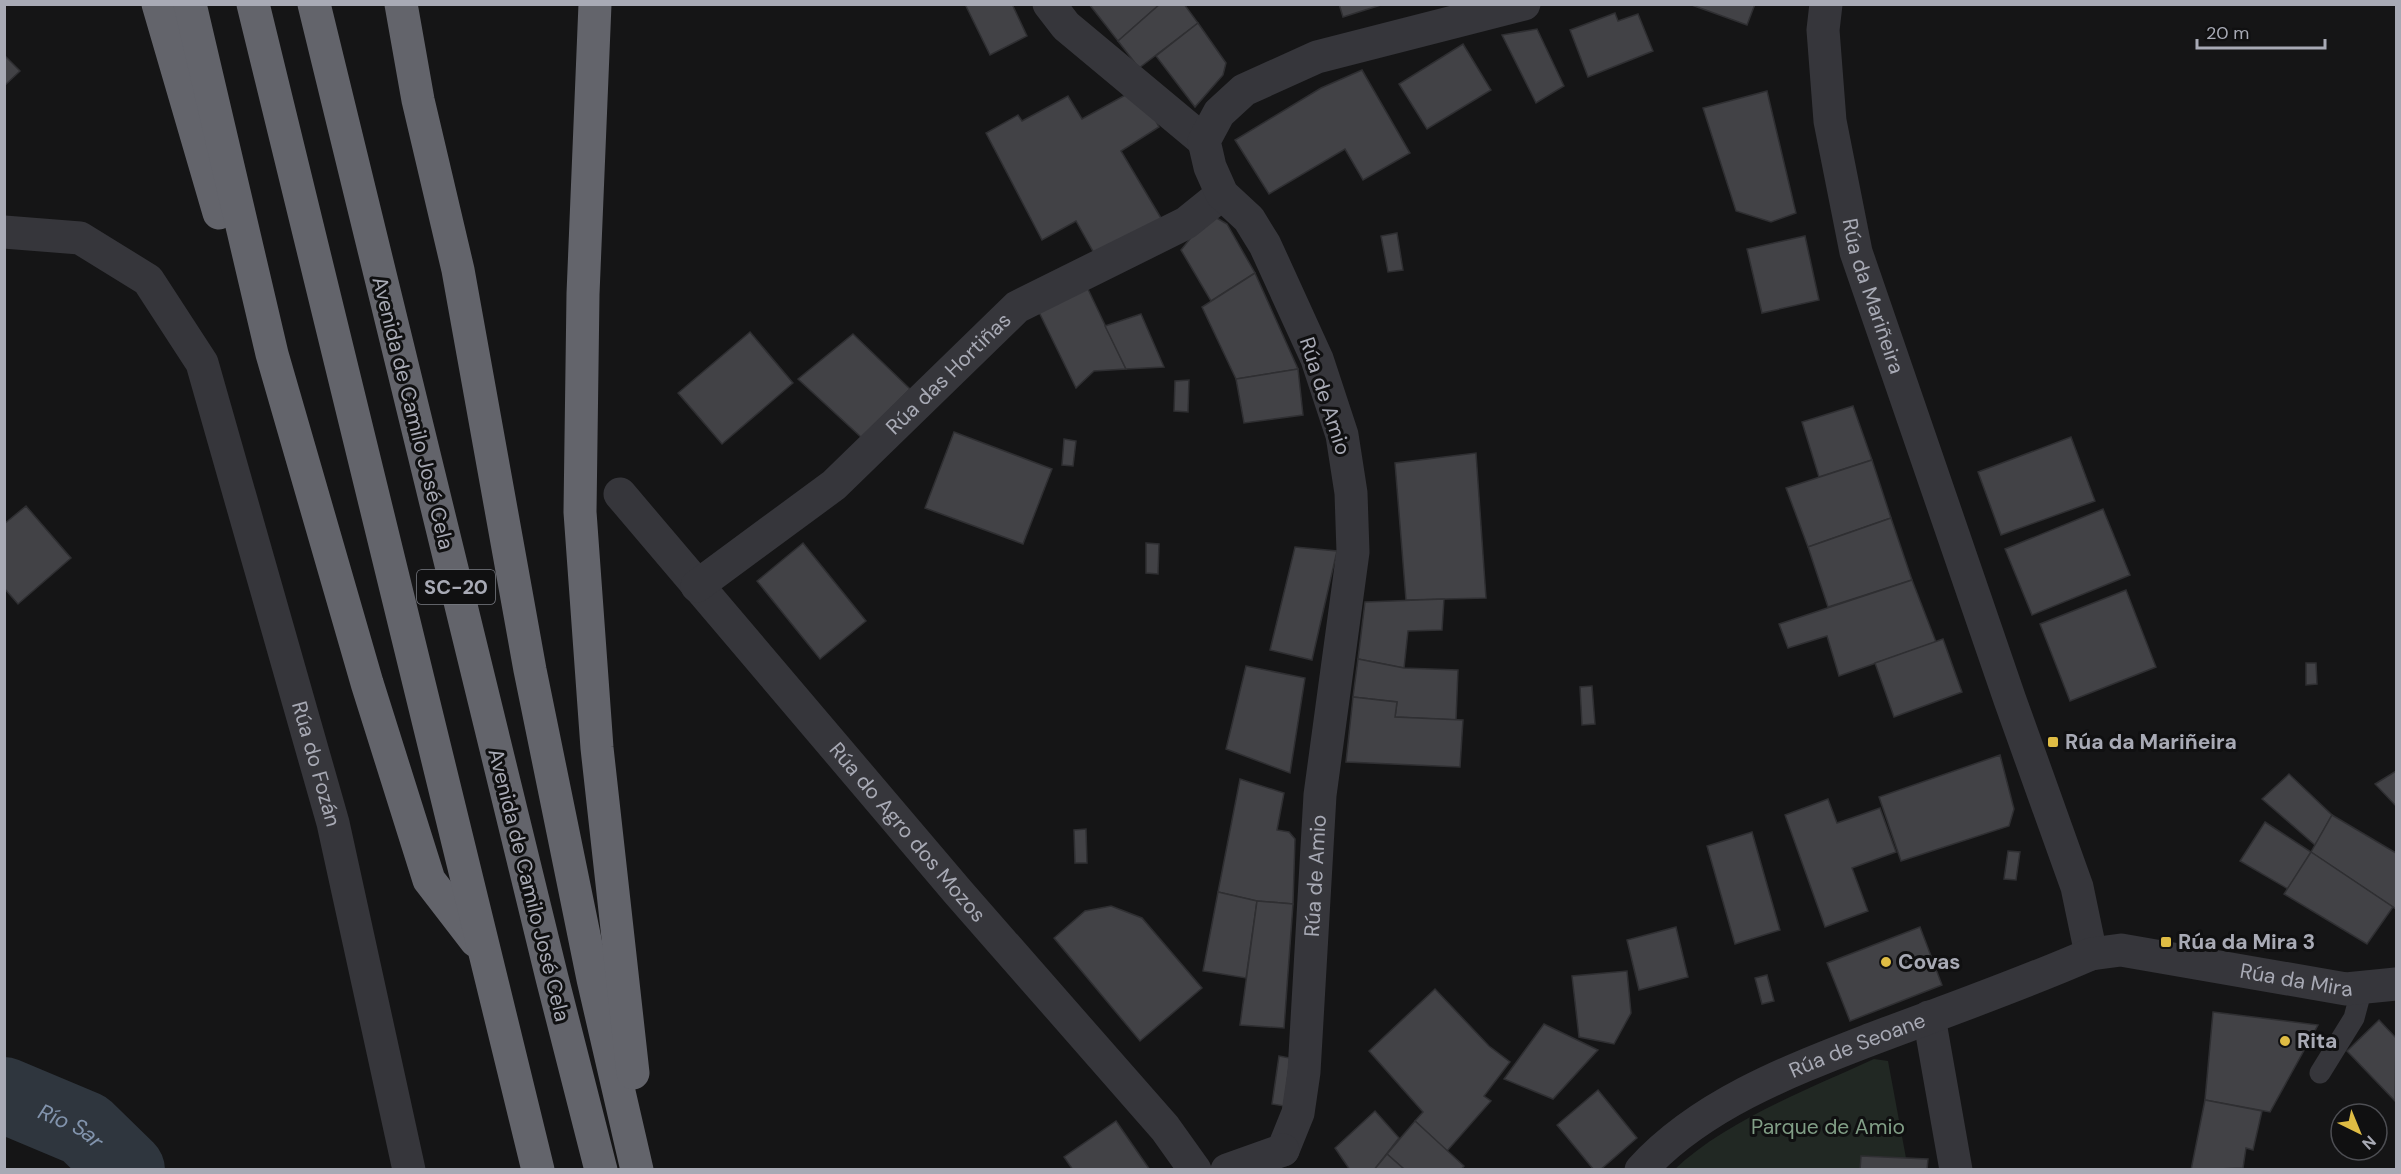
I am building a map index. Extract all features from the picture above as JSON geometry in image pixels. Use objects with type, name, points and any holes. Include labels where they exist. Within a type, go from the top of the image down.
[{"type":"highway","points":[[158,4],[223,226],[272,354]]},
{"type":"highway","points":[[190,4],[272,354],[367,683],[429,880],[483,951]]},
{"type":"highway","name":"SC-20","points":[[253,4],[538,1170]]},
{"type":"highway","name":"Avenida de Camilo José Cela","points":[[314,4],[549,967],[601,1170]]},
{"type":"highway","points":[[401,4],[418,100],[458,270],[542,727],[593,979],[637,1170]]},
{"type":"highway","points":[[595,4],[583,294],[580,513],[597,748],[634,1076],[629,1135]]},
{"type":"street","points":[[1048,4],[1066,26],[1204,141],[1219,113],[1244,90],[1317,57],[1524,4]]},
{"type":"street","name":"Rúa da Mariñeira","points":[[1826,4],[1823,30],[1830,121],[1856,252],[2010,700],[2077,887],[2091,954]]},
{"type":"street","name":"Rúa de Amio","points":[[1204,141],[1210,167],[1222,194],[1249,219],[1265,245],[1317,358],[1342,435],[1351,493],[1353,552],[1320,795],[1304,1072],[1292,1160]]},
{"type":"street","name":"Rúa das Hortiñas","points":[[697,586],[834,485],[1017,307],[1186,223],[1222,194]]},
{"type":"street","name":"Rúa do Fozán","points":[[4,232],[80,238],[148,280],[202,363],[333,823],[409,1170]]},
{"type":"street","name":"Rúa do Agro dos Mozos","points":[[620,494],[958,892],[1165,1128],[1195,1170]]},
{"type":"street","name":"Rúa da Mira","points":[[2091,954],[2121,950],[2346,989],[2397,984]]},
{"type":"street","name":"Rúa de Seoane","points":[[1641,1170],[1651,1158],[1697,1123],[1796,1068],[2091,954]]},
{"type":"street","points":[[1929,1017],[1956,1170]]},
{"type":"street","points":[[1227,1170],[1292,1160]]},
{"type":"lane","points":[[2320,1073],[2354,1018],[2362,988]]},
{"type":"green space","name":"Parque de Amio","points":[[1874,1059],[1888,1061],[1906,1158],[1861,1156],[1860,1169],[1674,1170],[1695,1152],[1743,1121]]},
{"type":"building","points":[[965,4],[1012,4],[1027,36],[990,55]]},
{"type":"building","points":[[1089,4],[1160,4],[1118,41]]},
{"type":"building","points":[[1160,4],[1184,4],[1198,23],[1139,68],[1118,41]]},
{"type":"building","points":[[1339,4],[1384,4],[1343,17]]},
{"type":"building","points":[[1689,4],[1755,4],[1747,25]]},
{"type":"building","points":[[1615,13],[1618,21],[1638,14],[1653,51],[1588,77],[1570,30]]},
{"type":"building","points":[[1198,23],[1226,63],[1223,75],[1195,107],[1156,56]]},
{"type":"building","points":[[1537,29],[1564,86],[1536,103],[1502,35]]},
{"type":"building","points":[[1463,44],[1491,90],[1427,129],[1399,84]]},
{"type":"building","points":[[4,55],[20,71],[4,86]]},
{"type":"building","points":[[1362,70],[1410,153],[1363,180],[1345,149],[1269,194],[1235,140],[1321,88]]},
{"type":"building","points":[[1138,88],[1159,127],[1121,151],[1164,223],[1094,253],[1076,221],[1042,240],[986,133],[1018,115],[1022,121],[1068,96],[1082,119]]},
{"type":"building","points":[[1767,91],[1796,213],[1771,222],[1736,211],[1703,108]]},
{"type":"building","points":[[1210,214],[1227,224],[1255,273],[1211,301],[1181,250]]},
{"type":"building","points":[[1397,233],[1403,270],[1388,272],[1381,236]]},
{"type":"building","points":[[1805,236],[1819,300],[1762,313],[1747,249]]},
{"type":"building","points":[[1255,273],[1298,369],[1236,379],[1202,307]]},
{"type":"building","points":[[1086,285],[1126,369],[1094,371],[1076,388],[1036,306]]},
{"type":"building","points":[[1141,314],[1164,367],[1126,369],[1105,326]]},
{"type":"building","points":[[750,332],[793,383],[722,444],[678,393]]},
{"type":"building","points":[[853,334],[910,389],[862,438],[798,379]]},
{"type":"building","points":[[1298,369],[1303,415],[1244,423],[1236,379]]},
{"type":"building","points":[[1189,380],[1188,412],[1174,411],[1175,381]]},
{"type":"building","points":[[1853,406],[1872,460],[1819,477],[1802,422]]},
{"type":"building","points":[[954,432],[1052,469],[1023,544],[925,508]]},
{"type":"building","points":[[2071,437],[2095,501],[2001,535],[1978,472]]},
{"type":"building","points":[[1064,439],[1076,441],[1073,466],[1062,465]]},
{"type":"building","points":[[1476,453],[1486,598],[1406,600],[1395,463]]},
{"type":"building","points":[[1872,460],[1891,518],[1808,547],[1786,488]]},
{"type":"building","points":[[26,506],[71,558],[18,604],[4,588],[4,524]]},
{"type":"building","points":[[2103,509],[2130,575],[2032,615],[2005,549]]},
{"type":"building","points":[[1891,518],[1912,580],[1828,607],[1808,547]]},
{"type":"building","points":[[803,543],[866,621],[820,659],[757,581]]},
{"type":"building","points":[[1146,543],[1159,544],[1158,574],[1146,573]]},
{"type":"building","points":[[1295,547],[1337,551],[1312,660],[1270,650]]},
{"type":"building","points":[[1912,580],[1936,642],[1839,676],[1827,636],[1788,648],[1779,624]]},
{"type":"building","points":[[2126,590],[2156,667],[2070,701],[2040,624]]},
{"type":"building","points":[[1444,599],[1442,630],[1408,631],[1404,668],[1358,659],[1365,602]]},
{"type":"building","points":[[1943,639],[1962,692],[1894,717],[1875,663]]},
{"type":"building","points":[[1358,659],[1404,668],[1458,670],[1456,720],[1395,717],[1397,702],[1353,697]]},
{"type":"building","points":[[2306,663],[2316,663],[2317,684],[2306,685]]},
{"type":"building","points":[[1246,666],[1305,678],[1290,773],[1226,749]]},
{"type":"building","points":[[1592,686],[1595,724],[1582,725],[1580,687]]},
{"type":"building","points":[[1353,697],[1397,702],[1395,717],[1463,720],[1460,767],[1346,762]]},
{"type":"building","points":[[2000,755],[2014,809],[2009,826],[1901,861],[1879,797]]},
{"type":"building","points":[[2396,771],[2396,806],[2375,784]]},
{"type":"building","points":[[2289,774],[2332,815],[2315,845],[2262,799]]},
{"type":"building","points":[[1240,779],[1284,793],[1277,830],[1289,832],[1295,839],[1293,904],[1257,901],[1218,892]]},
{"type":"building","points":[[1828,799],[1837,823],[1880,808],[1896,852],[1852,868],[1868,911],[1825,927],[1785,815]]},
{"type":"building","points":[[2332,815],[2396,853],[2396,909],[2311,852]]},
{"type":"building","points":[[2265,822],[2311,852],[2288,889],[2240,861]]},
{"type":"building","points":[[1086,829],[1087,863],[1075,863],[1074,830]]},
{"type":"building","points":[[1752,832],[1780,930],[1735,944],[1707,846]]},
{"type":"building","points":[[2008,851],[2020,852],[2016,880],[2004,879]]},
{"type":"building","points":[[2311,852],[2393,907],[2367,944],[2284,894]]},
{"type":"building","points":[[1218,892],[1257,901],[1246,978],[1203,971]]},
{"type":"building","points":[[1257,901],[1293,904],[1284,1028],[1240,1025]]},
{"type":"building","points":[[1111,906],[1142,918],[1202,988],[1140,1041],[1054,938],[1085,911]]},
{"type":"building","points":[[1676,927],[1688,977],[1639,990],[1627,940]]},
{"type":"building","points":[[1920,927],[1942,985],[1850,1021],[1827,963]]},
{"type":"building","points":[[1627,971],[1631,1013],[1614,1044],[1579,1037],[1572,976]]},
{"type":"building","points":[[1767,975],[1774,1001],[1762,1004],[1755,978]]},
{"type":"building","points":[[1435,989],[1489,1046],[1510,1062],[1484,1096],[1491,1101],[1447,1151],[1415,1121],[1423,1112],[1369,1051]]},
{"type":"building","points":[[2213,1012],[2318,1025],[2270,1112],[2205,1100]]},
{"type":"building","points":[[2379,1020],[2396,1038],[2395,1101],[2347,1051]]},
{"type":"building","points":[[1544,1024],[1598,1050],[1553,1099],[1504,1079]]},
{"type":"building","points":[[1279,1056],[1290,1058],[1284,1106],[1272,1104]]},
{"type":"building","points":[[1598,1090],[1637,1138],[1600,1170],[1594,1170],[1557,1125]]},
{"type":"building","points":[[2205,1100],[2262,1111],[2253,1150],[2246,1148],[2243,1168],[2191,1170]]},
{"type":"building","points":[[1375,1111],[1399,1138],[1374,1170],[1350,1170],[1335,1148]]},
{"type":"building","points":[[1116,1121],[1150,1170],[1073,1170],[1064,1157]]},
{"type":"building","points":[[1415,1121],[1464,1166],[1461,1170],[1405,1170],[1387,1154]]},
{"type":"building","points":[[1387,1154],[1405,1170],[1374,1170]]},
{"type":"building","points":[[1861,1156],[1928,1159],[1927,1170],[1860,1170]]},
{"type":"waterway","name":"Río Sar","points":[[4,1095],[85,1129],[127,1170]]},
{"type":"place","name":"Rúa da Mariñeira","points":[[2053,742]]},
{"type":"place","name":"Rúa da Mira 3","points":[[2166,942]]},
{"type":"place","name":"Covas","points":[[1886,962]]},
{"type":"place","name":"Rita","points":[[2285,1041]]}]
